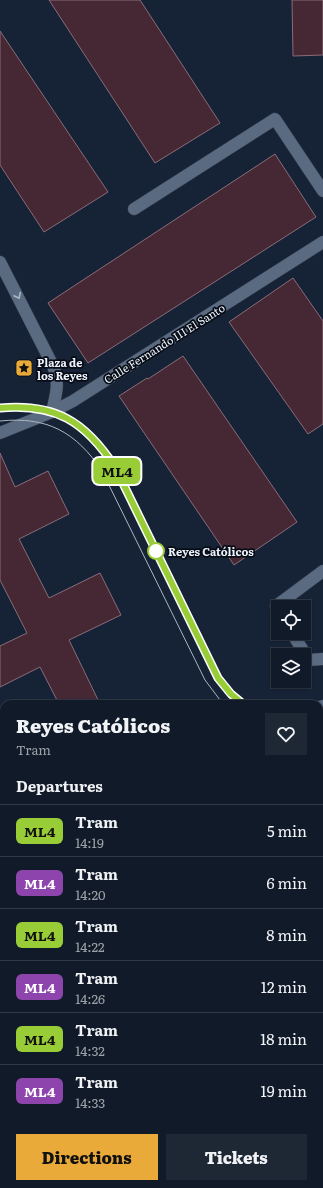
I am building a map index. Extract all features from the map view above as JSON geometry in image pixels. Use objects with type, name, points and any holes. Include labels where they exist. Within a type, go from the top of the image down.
[{"type":"street","points":[[134,209],[275,119],[323,191]]},
{"type":"street","name":"Calle Fernando III El Santo","points":[[0,433],[52,412],[90,390],[323,242]]},
{"type":"street","points":[[0,262],[53,366],[57,377],[58,388],[52,412]]},
{"type":"street","points":[[284,600],[323,571]]},
{"type":"street","points":[[296,640],[309,660],[323,659]]},
{"type":"building","points":[[49,0],[140,0],[220,123],[155,163]]},
{"type":"building","points":[[292,0],[323,0],[323,55],[293,56]]},
{"type":"building","points":[[0,31],[108,192],[44,232],[0,165]]},
{"type":"building","points":[[275,154],[316,217],[88,363],[48,303]]},
{"type":"building","points":[[293,278],[323,321],[323,424],[308,434],[229,322]]},
{"type":"building","points":[[183,356],[297,522],[234,565],[119,396]]},
{"type":"building","points":[[0,453],[15,487],[48,471],[69,514],[19,539],[49,598],[100,573],[121,615],[69,640],[98,700],[57,700],[40,667],[0,687],[0,646],[27,633],[0,580]]},
{"type":"tram line","points":[[0,408],[20,407],[53,412],[67,418],[80,427],[104,451],[115,467],[218,678],[231,694],[238,700]]},
{"type":"tram line","name":"ML4","points":[[0,408],[24,407],[52,412],[77,424],[98,442],[115,467],[218,678],[231,694],[238,700]]},
{"type":"tram line","points":[[0,421],[17,420],[46,424],[71,437],[92,457],[102,471],[205,680],[220,700]]},
{"type":"place","name":"Plaza de los Reyes","points":[[24,368]]},
{"type":"place","name":"Reyes Católicos","points":[[156,551]]}]
